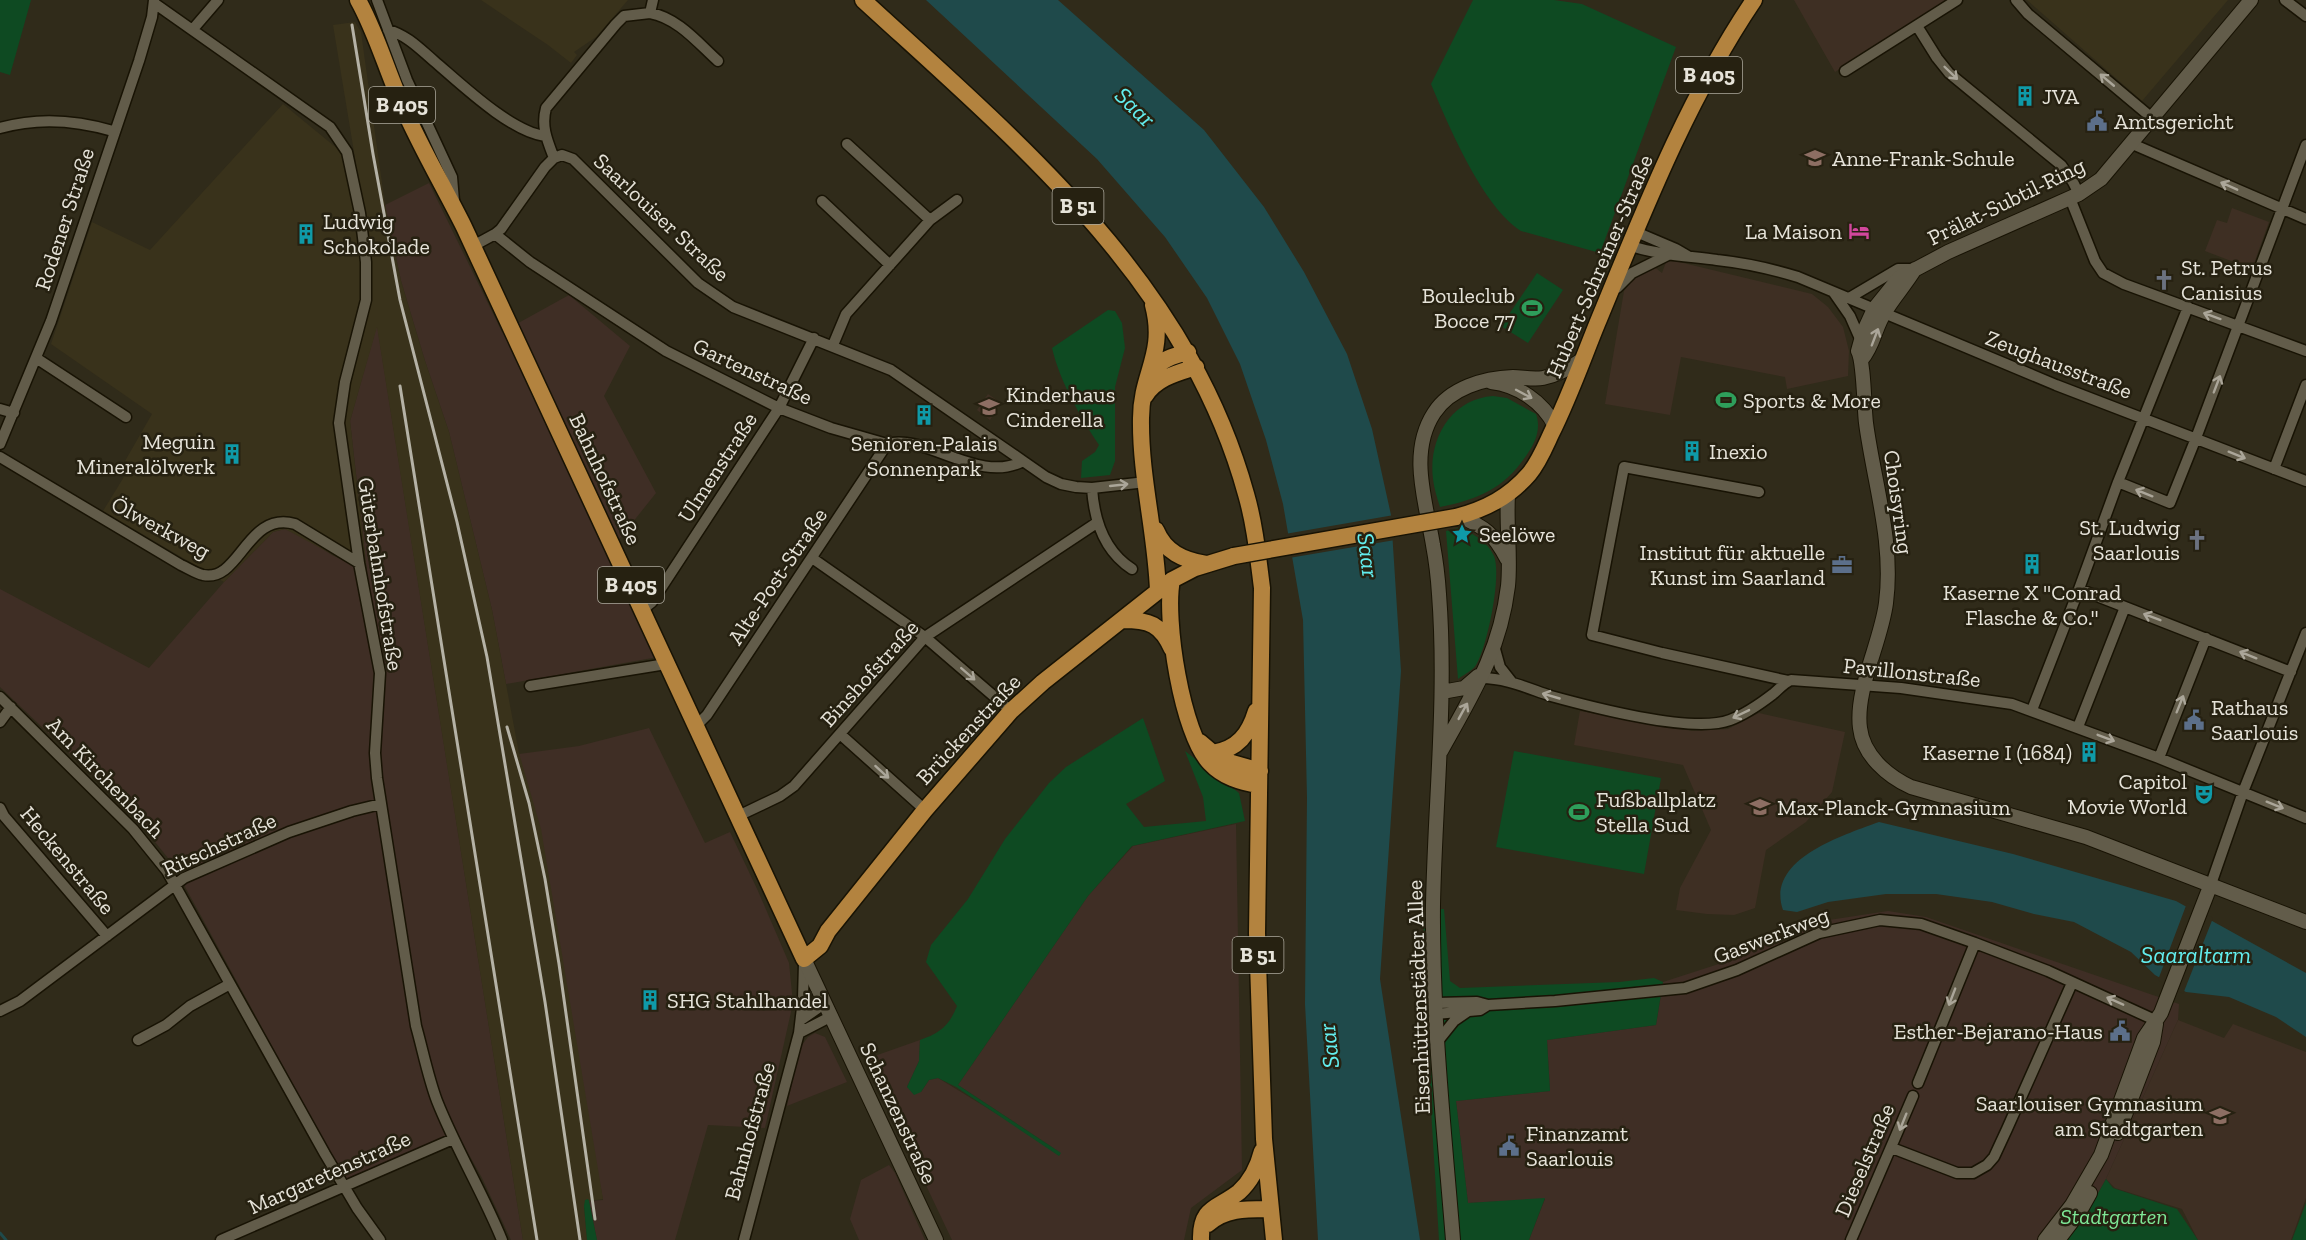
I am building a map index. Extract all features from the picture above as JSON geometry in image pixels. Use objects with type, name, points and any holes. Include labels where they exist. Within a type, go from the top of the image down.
[{"type":"main road","name":"Bahnhofstraße","points":[[358,0],[369,19],[402,105],[473,246],[801,953]]},
{"type":"main road","name":"B 51","points":[[863,0],[1020,145],[1092,221],[1150,293],[1196,367],[1217,411],[1237,465],[1255,532],[1262,588],[1257,933],[1264,1138],[1274,1240]]},
{"type":"main road","name":"Hubert-Schreiner-Straße","points":[[1458,517],[1478,511],[1508,495],[1536,465],[1698,95],[1754,0]]},
{"type":"main road","name":"B 51","points":[[1150,293],[1157,320],[1158,335],[1156,353],[1143,399],[1141,436],[1153,524],[1158,591]]},
{"type":"main road","points":[[1150,373],[1158,363],[1188,352]]},
{"type":"main road","points":[[1143,399],[1154,384],[1196,367]]},
{"type":"main road","name":"Brückenstraße","points":[[801,953],[828,931],[925,810],[1011,711],[1043,682],[1172,580],[1207,564],[1234,556],[1458,517]]},
{"type":"main road","name":"B 51","points":[[1153,524],[1161,540],[1174,553],[1190,561],[1207,564]]},
{"type":"main road","points":[[1172,580],[1170,607],[1174,655],[1184,707],[1194,737],[1209,763],[1223,774],[1234,780],[1259,778]]},
{"type":"main road","points":[[1123,620],[1153,624],[1166,637],[1174,655]]},
{"type":"main road","name":"B 51","points":[[1213,753],[1229,749],[1244,738],[1251,727],[1261,699]]},
{"type":"main road","points":[[1194,737],[1213,753],[1259,778]]},
{"type":"main road","points":[[1201,1239],[1202,1222],[1206,1215],[1248,1183],[1255,1171],[1264,1138]]},
{"type":"main road","points":[[1229,1199],[1270,1201]]},
{"type":"main road","points":[[1201,1239],[1209,1223],[1224,1213],[1270,1201]]},
{"type":"street","points":[[154,1],[193,29],[218,0]]},
{"type":"street","points":[[377,0],[407,80],[452,177],[454,207]]},
{"type":"street","points":[[650,13],[653,0]]},
{"type":"street","points":[[1845,72],[1957,0]]},
{"type":"street","points":[[2016,0],[2028,14],[2152,118]]},
{"type":"street","name":"Prälat-Subtil-Ring","points":[[1849,298],[1899,269],[1915,269],[2075,196],[2101,179],[2251,0]]},
{"type":"street","points":[[2284,0],[2306,16]]},
{"type":"street","name":"Rodener Straße","points":[[0,444],[36,358],[139,61],[154,1]]},
{"type":"street","points":[[473,246],[495,234],[545,166],[554,158],[545,136],[546,108],[624,16],[650,13],[662,15],[673,21],[718,61]]},
{"type":"street","points":[[1917,26],[1937,58],[1950,73],[2061,165],[2073,182],[2075,196],[2095,261],[2103,273],[2114,280],[2306,351]]},
{"type":"street","name":"Güterbahnhofstraße","points":[[193,29],[330,127],[347,152],[360,213],[368,282],[362,322],[345,382],[339,423],[359,563],[380,673],[375,753],[381,804],[416,1026],[436,1099],[502,1240]]},
{"type":"street","points":[[388,30],[408,38],[485,104],[524,130],[545,136]]},
{"type":"street","points":[[0,128],[24,123],[63,121],[91,124],[113,131]]},
{"type":"street","points":[[2130,143],[2306,219]]},
{"type":"street","points":[[847,144],[930,220]]},
{"type":"street","points":[[2118,482],[2170,503],[2306,145]]},
{"type":"street","name":"Saarlouiser Straße","points":[[554,158],[562,155],[573,159],[675,262],[717,297],[748,315],[875,362],[909,381],[1023,462],[1061,484],[1092,488],[1146,482]]},
{"type":"street","points":[[833,345],[846,314],[930,220],[957,200]]},
{"type":"street","points":[[822,201],[890,265]]},
{"type":"street","name":"Gartenstraße","points":[[495,234],[530,262],[666,351],[779,408],[831,428],[887,444],[892,442],[914,445],[983,466],[1001,468],[1023,462]]},
{"type":"street","name":"Zeughausstraße","points":[[1634,239],[1668,255],[1768,268],[1832,290],[2056,385],[2144,417],[2306,482]]},
{"type":"street","name":"Zeughausstraße","points":[[1634,239],[1676,249],[1689,256]]},
{"type":"street","name":"Zeughausstraße","points":[[1607,300],[1632,273],[1668,255]]},
{"type":"street","name":"Choisyring","points":[[1915,269],[1906,285],[1879,311],[1861,341],[1858,351],[1862,359],[1861,376],[1866,425],[1887,541],[1886,604],[1860,705],[1860,728],[1866,747],[1877,763],[1895,780],[1911,787],[2086,837],[2209,890],[2306,922]]},
{"type":"street","points":[[1832,290],[1850,316],[1861,341]]},
{"type":"street","points":[[2031,710],[2188,307]]},
{"type":"street","name":"Choisyring","points":[[1862,359],[1869,350],[1879,311]]},
{"type":"street","name":"Ulmenstraße","points":[[642,610],[652,602],[779,408],[814,339]]},
{"type":"street","points":[[36,358],[126,417]]},
{"type":"street","name":"Eisenhüttenstädter Allee","points":[[1453,1240],[1436,1009],[1433,903],[1442,692],[1439,590],[1420,464],[1421,454],[1424,434],[1434,412],[1454,393],[1480,382],[1512,377],[1540,378],[1555,375],[1583,359]]},
{"type":"street","points":[[1480,382],[1496,383],[1525,394],[1545,409],[1555,426]]},
{"type":"street","points":[[2274,470],[2306,385]]},
{"type":"street","points":[[0,409],[14,413]]},
{"type":"street","name":"Alte-Post-Straße","points":[[696,726],[707,715],[887,444]]},
{"type":"street","name":"Ölwerkweg","points":[[0,457],[195,572],[204,575],[217,574],[224,570],[253,536],[274,522],[295,524],[359,563]]},
{"type":"street","name":"Pavillonstraße","points":[[1760,492],[1624,467],[1592,635],[1788,681],[1865,685],[2012,704],[2159,758],[2306,818]]},
{"type":"street","points":[[1092,488],[1098,522],[1114,552],[1131,569]]},
{"type":"street","name":"Eisenhüttenstädter Allee","points":[[1440,753],[1495,649],[1503,618],[1509,563],[1506,521],[1508,495]]},
{"type":"street","points":[[1458,517],[1487,530],[1496,538],[1509,563]]},
{"type":"street","name":"Binshofstraße","points":[[736,817],[787,792],[925,637],[1098,522]]},
{"type":"street","points":[[812,558],[925,637],[1011,711]]},
{"type":"street","points":[[2079,589],[2291,672]]},
{"type":"street","points":[[2078,727],[2125,607]]},
{"type":"street","points":[[2058,1240],[2080,1211],[2109,1159],[2153,1042],[2157,1022],[2209,890],[2243,792],[2306,633]]},
{"type":"street","points":[[2159,758],[2206,638]]},
{"type":"street","points":[[1495,649],[1500,667],[1511,681]]},
{"type":"street","points":[[530,686],[666,664]]},
{"type":"street","points":[[1483,674],[1573,702],[1660,720],[1708,725],[1744,713],[1788,681]]},
{"type":"street","name":"Eisenhüttenstädter Allee","points":[[1442,692],[1464,688],[1483,674]]},
{"type":"street","name":"Am Kirchenbach","points":[[0,697],[133,829],[175,883],[344,1187],[380,1240]]},
{"type":"street","points":[[0,722],[11,707]]},
{"type":"street","points":[[840,734],[925,810]]},
{"type":"street","name":"Ritschstraße","points":[[0,1011],[20,1001],[175,883],[195,872],[289,832],[381,804]]},
{"type":"street","name":"Heckenstraße","points":[[0,808],[4,816],[107,936]]},
{"type":"street","name":"Gaswerkweg","points":[[1436,1009],[1477,1002],[1488,1005],[1555,1001],[1685,988],[1737,970],[1819,933],[1880,920],[1921,924],[1975,943],[2072,982],[2157,1022]]},
{"type":"street","name":"Dieselstraße","points":[[1918,1083],[1975,943]]},
{"type":"street","name":"Bahnhofstraße","points":[[801,953],[824,1004]]},
{"type":"street","name":"Bahnhofstraße","points":[[744,1240],[799,1034],[801,953]]},
{"type":"street","points":[[1892,1148],[1957,1173],[1973,1173],[1987,1165],[2004,1137],[2072,982]]},
{"type":"street","points":[[138,1040],[171,1022],[190,1006],[230,984]]},
{"type":"street","points":[[801,1020],[824,1004]]},
{"type":"street","name":"Schanzenstraße","points":[[824,1004],[936,1240]]},
{"type":"street","name":"Gaswerkweg","points":[[1436,1009],[1467,1012],[1480,1010],[1488,1005]]},
{"type":"street","name":"Gaswerkweg","points":[[1438,1041],[1454,1021],[1467,1012]]},
{"type":"street","points":[[799,1034],[830,1017]]},
{"type":"street","points":[[2045,1240],[2072,1205],[2101,1155],[2144,1038],[2157,1022]]},
{"type":"street","name":"Dieselstraße","points":[[1851,1240],[1913,1096]]},
{"type":"street","name":"Margaretenstraße","points":[[221,1240],[453,1139]]},
{"type":"shaded area","points":[[481,0],[628,0],[596,37],[574,52],[577,55],[571,63]]},
{"type":"shaded area","points":[[1794,0],[1946,0],[1835,72]]},
{"type":"shaded area","points":[[2027,0],[2228,0],[2142,101]]},
{"type":"shaded area","points":[[355,22],[361,32],[385,205],[401,281],[449,432],[492,610],[519,753],[541,829],[603,1199],[589,1201],[587,1199],[584,1206],[587,1240],[523,1240],[377,327],[350,421],[367,573],[285,529],[273,532],[224,582],[103,511],[127,472],[121,468],[152,414],[51,344],[92,222],[150,250],[283,104],[356,164],[333,25]]},
{"type":"shaded area","points":[[429,183],[502,332],[569,295],[630,346],[604,396],[656,493],[609,552],[658,657],[506,684],[492,610],[449,432],[401,281],[385,205]]},
{"type":"shaded area","points":[[2232,208],[2269,222],[2252,269],[2205,251],[2217,220],[2227,223]]},
{"type":"shaded area","points":[[1675,261],[1812,294],[1828,307],[1843,327],[1849,351],[1848,376],[1787,389],[1785,377],[1681,357],[1670,415],[1605,404],[1624,291],[1641,273],[1653,266],[1662,273],[1666,262]]},
{"type":"shaded area","points":[[377,325],[523,1240],[511,1240],[482,1178],[457,1133],[347,1183],[172,863],[110,792],[0,687],[0,589],[149,668],[224,582],[273,532],[285,529],[298,534],[332,555],[367,572],[350,421]]},
{"type":"shaded area","name":"Kinderhaus Cinderella","points":[[988,394],[1001,403],[990,420],[977,410]]},
{"type":"shaded area","name":"Max-Planck-Gymnasium","points":[[1580,711],[1692,731],[1728,729],[1759,713],[1845,732],[1832,792],[1806,822],[1766,850],[1755,908],[1734,915],[1707,914],[1676,910],[1680,888],[1711,830],[1683,765],[1574,745]]},
{"type":"shaded area","points":[[649,728],[705,843],[730,832],[789,963],[793,1003],[765,1128],[708,1125],[675,1240],[597,1240],[589,1201],[603,1200],[519,754],[579,746]]},
{"type":"shaded area","points":[[1236,824],[1242,1170],[1191,1208],[1184,1240],[952,1240],[866,1059],[920,1040],[919,1061],[907,1087],[921,1092],[929,1080],[938,1078],[1061,1153],[958,1085],[1088,896],[1133,846]]},
{"type":"shaded area","points":[[1888,911],[1926,917],[2179,1004],[2178,1020],[2106,1179],[2083,1220],[2067,1240],[1529,1240],[1545,1199],[1468,1203],[1456,1101],[1550,1091],[1547,1040],[1656,1025],[1663,982],[1728,961],[1787,934],[1829,920]]},
{"type":"shaded area","name":"Saarlouiser Gymnasium am Stadtgarten","points":[[2178,1020],[2224,1038],[2233,1024],[2306,1052],[2306,1198],[2291,1240],[2198,1240],[2182,1209],[2115,1188],[2106,1179]]},
{"type":"shaded area","points":[[815,1033],[825,1037],[847,1082],[787,1106],[799,1049],[808,1037]]},
{"type":"shaded area","points":[[889,1165],[895,1173],[925,1240],[859,1240],[850,1219],[861,1180]]},
{"type":"green space","points":[[0,0],[31,0],[10,75],[0,72]]},
{"type":"green space","points":[[1473,0],[1554,0],[1582,4],[1676,47],[1600,253],[1521,231],[1493,204],[1468,165],[1431,84]]},
{"type":"green space","name":"Bouleclub Bocce 77","points":[[1537,273],[1563,290],[1528,343],[1501,326]]},
{"type":"green space","points":[[1108,310],[1115,311],[1122,323],[1125,348],[1115,387],[1115,461],[1110,475],[1081,478],[1082,461],[1095,452],[1099,445],[1071,398],[1052,348]]},
{"type":"green space","points":[[1493,396],[1507,398],[1536,414],[1538,429],[1533,444],[1519,465],[1501,483],[1479,496],[1440,507],[1433,482],[1432,464],[1439,436],[1454,413],[1478,399]]},
{"type":"green space","points":[[1458,528],[1479,538],[1488,546],[1494,556],[1496,579],[1485,643],[1476,665],[1458,679],[1446,531]]},
{"type":"green space","points":[[1143,718],[1165,781],[1126,804],[1144,827],[1206,821],[1203,797],[1185,751],[1239,793],[1245,821],[1132,846],[1088,896],[958,1085],[1061,1153],[1059,1156],[956,1087],[938,1078],[929,1080],[921,1092],[914,1095],[907,1087],[919,1061],[920,1040],[943,1028],[951,1019],[957,1006],[926,962],[931,945],[968,899],[1005,839],[1049,783],[1066,767]]},
{"type":"green space","name":"Fußballplatz Stella Sud","points":[[1514,751],[1661,778],[1644,874],[1496,847]]},
{"type":"green space","points":[[1425,909],[1444,909],[1450,981],[1460,988],[1619,982],[1654,978],[1663,982],[1656,1025],[1547,1040],[1550,1091],[1456,1101],[1468,1203],[1545,1198],[1529,1240],[1439,1240],[1422,961]]},
{"type":"green space","name":"Stadtgarten","points":[[2106,1179],[2113,1188],[2177,1209],[2198,1240],[2067,1240],[2083,1220]]},
{"type":"green space","points":[[588,1199],[597,1240],[587,1240],[584,1206],[585,1200]]},
{"type":"green space","points":[[2306,1203],[2306,1240],[2292,1240]]},
{"type":"water","name":"Saar","points":[[926,0],[1058,0],[1204,130],[1264,207],[1304,272],[1347,354],[1372,429],[1391,515],[1401,671],[1380,979],[1420,1240],[1318,1240],[1305,1004],[1307,798],[1303,620],[1283,504],[1266,440],[1240,364],[1207,298],[1165,237],[1097,159]]},
{"type":"water","name":"Saaraltarm","points":[[1879,822],[2013,854],[2176,901],[2306,973],[2306,1037],[2276,1017],[2229,997],[2186,992],[2155,975],[2131,952],[2074,922],[1992,902],[1936,894],[1886,894],[1828,902],[1797,912],[1783,910],[1781,892],[1785,877],[1796,863],[1828,842]]},
{"type":"pier","points":[[1394,515],[1395,540],[1289,558],[1285,534]]},
{"type":"pier","points":[[2187,903],[2213,918],[2183,994],[2158,980]]},
{"type":"waterway","points":[[0,1233],[6,1240]]},
{"type":"railway","points":[[352,25],[400,300],[457,522],[487,657],[545,1002],[580,1240]]},
{"type":"railway","points":[[400,386],[537,1240]]},
{"type":"railway","points":[[507,727],[529,803],[545,879],[595,1219]]},
{"type":"place","name":"JVA","points":[[2025,96]]},
{"type":"place","name":"Amtsgericht","points":[[2097,121]]},
{"type":"place","name":"Anne-Frank-Schule","points":[[1815,158]]},
{"type":"place","name":"La Maison","points":[[1859,231]]},
{"type":"place","name":"Ludwig Schokolade","points":[[306,234]]},
{"type":"place","name":"St. Petrus Canisius","points":[[2164,280]]},
{"type":"place","name":"Bouleclub Bocce 77","points":[[1532,308]]},
{"type":"place","name":"Sports & More","points":[[1726,400]]},
{"type":"place","name":"Kinderhaus Cinderella","points":[[989,407]]},
{"type":"place","name":"Senioren-Palais Sonnenpark","points":[[924,415]]},
{"type":"place","name":"Inexio","points":[[1692,451]]},
{"type":"place","name":"Meguin Mineralölwerk","points":[[232,454]]},
{"type":"place","name":"Seelöwe","points":[[1462,534]]},
{"type":"place","name":"St. Ludwig Saarlouis","points":[[2197,540]]},
{"type":"place","name":"Kaserne X \"Conrad Flasche & Co.\"","points":[[2032,564]]},
{"type":"place","name":"Institut für aktuelle Kunst im Saarland","points":[[1842,565]]},
{"type":"place","name":"Rathaus Saarlouis","points":[[2194,720]]},
{"type":"place","name":"Kaserne I (1684)","points":[[2089,752]]},
{"type":"place","name":"Capitol Movie World","points":[[2204,794]]},
{"type":"place","name":"Max-Planck-Gymnasium","points":[[1760,807]]},
{"type":"place","name":"Fußballplatz Stella Sud","points":[[1579,812]]},
{"type":"place","name":"SHG Stahlhandel","points":[[650,1000]]},
{"type":"place","name":"Esther-Bejarano-Haus","points":[[2120,1031]]},
{"type":"place","name":"Saarlouiser Gymnasium am Stadtgarten","points":[[2220,1116]]},
{"type":"place","name":"Finanzamt Saarlouis","points":[[1509,1146]]}]
